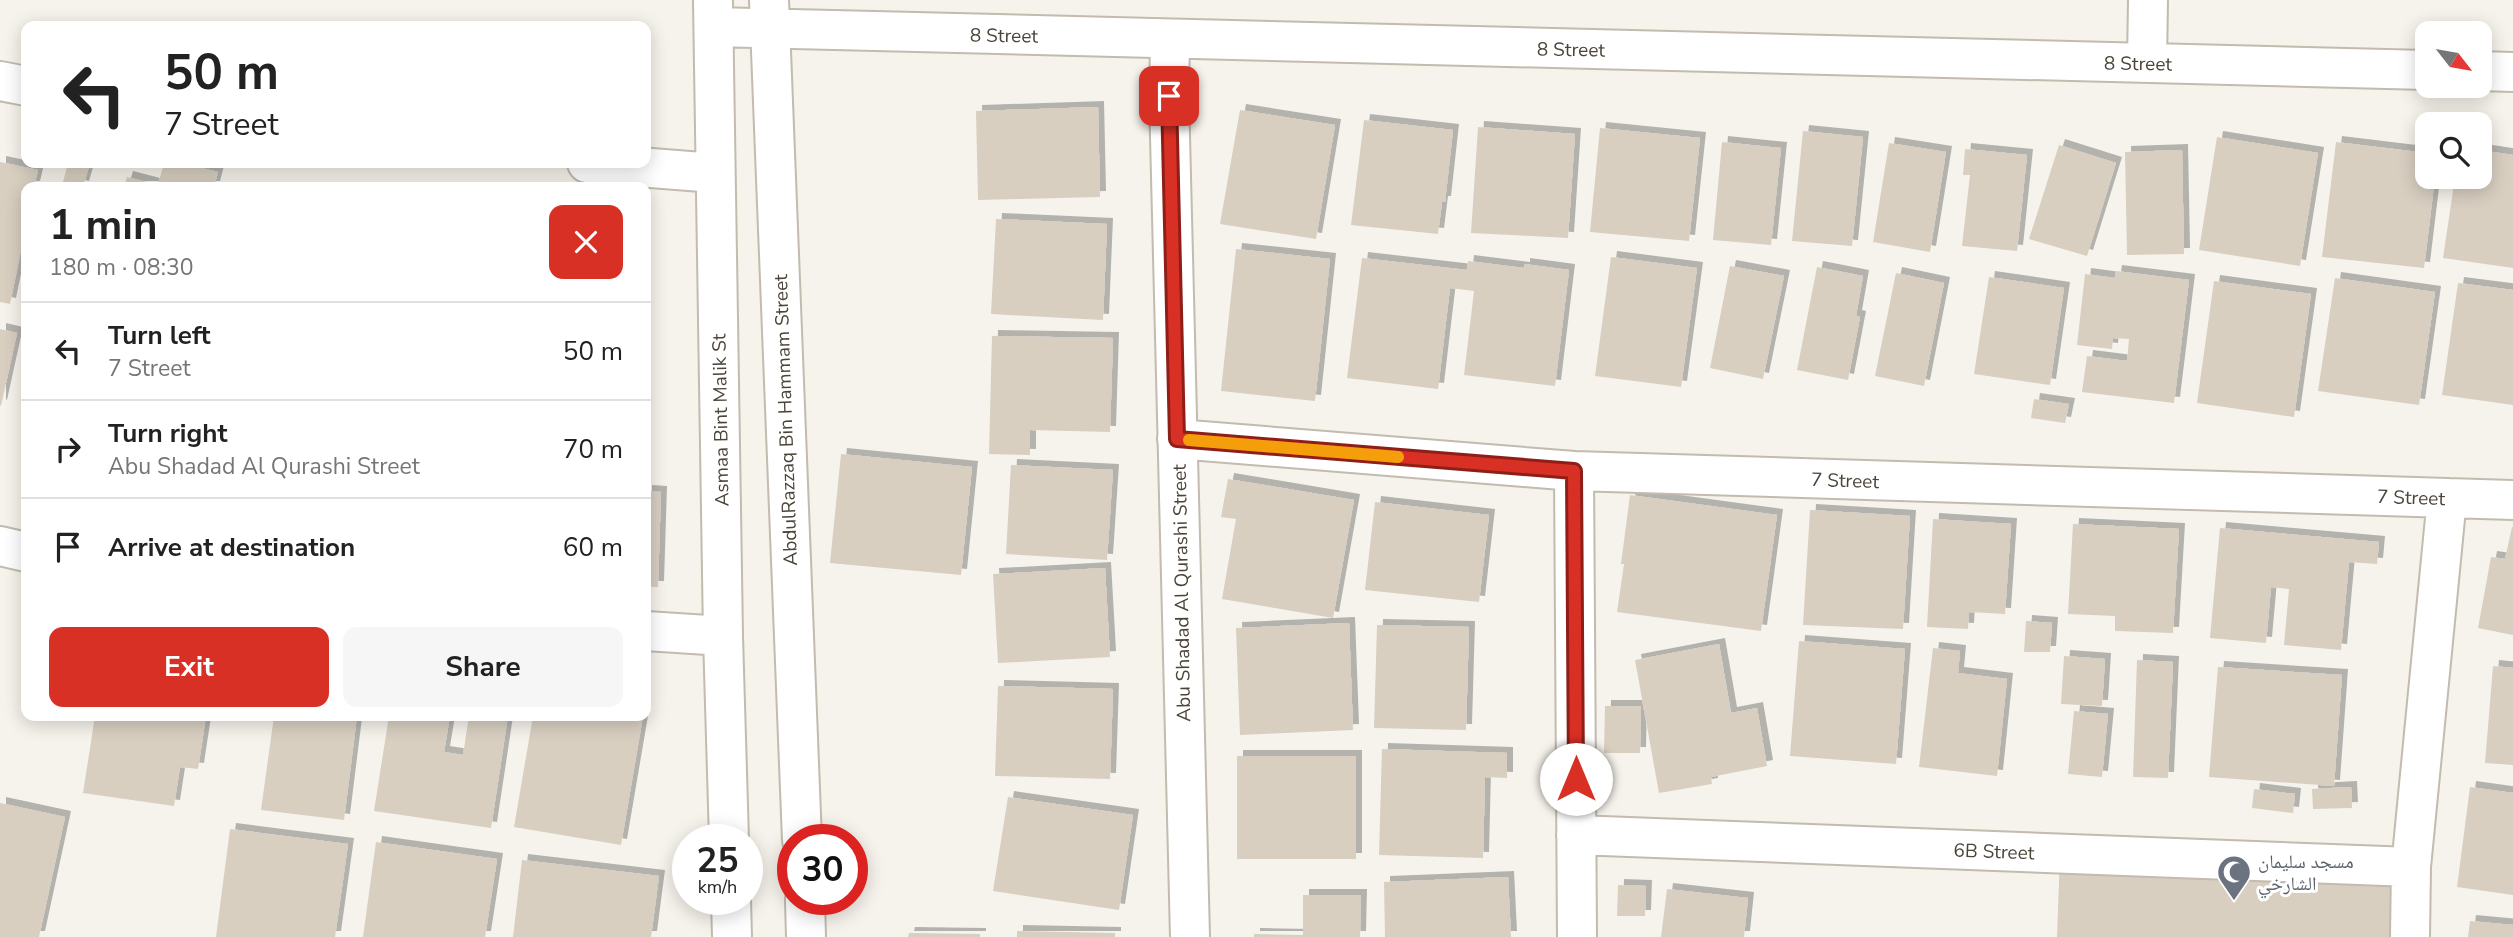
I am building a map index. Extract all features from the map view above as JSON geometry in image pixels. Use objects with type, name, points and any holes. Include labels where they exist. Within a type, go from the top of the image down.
[{"type":"street","points":[[2147,63],[2148,0]]},
{"type":"street","name":"8 Street","points":[[714,13],[1170,39],[2415,70]]},
{"type":"street","name":"Asmaa Bint Malik St","points":[[714,13],[723,636],[729,824]]},
{"type":"street","name":"AbdulRazzaq Bin Hammam Street","points":[[769,15],[801,824]]},
{"type":"street","name":"Abu Shadad Al Qurashi Street","points":[[1170,39],[1169,96],[1190,937]]},
{"type":"street","points":[[2492,71],[2513,72]]},
{"type":"street","points":[[0,81],[21,85]]},
{"type":"street","points":[[651,168],[715,173]]},
{"type":"street","name":"7 Street","points":[[1177,439],[1574,471],[2513,500]]},
{"type":"street","points":[[1574,471],[1577,937]]},
{"type":"street","points":[[2410,937],[2411,867],[2447,498]]},
{"type":"street","points":[[0,547],[21,551]]},
{"type":"street","points":[[651,631],[723,636]]},
{"type":"street","name":"6B Street","points":[[1576,835],[2411,867]]},
{"type":"street","points":[[731,915],[732,937]]},
{"type":"street","points":[[805,915],[806,937]]},
{"type":"building","points":[[1098,107],[1100,197],[978,200],[976,111]]},
{"type":"building","points":[[1240,110],[1335,125],[1316,239],[1220,224]]},
{"type":"building","points":[[1364,120],[1453,130],[1445,202],[1442,202],[1438,234],[1351,225]]},
{"type":"building","points":[[1478,127],[1575,134],[1568,238],[1471,233]]},
{"type":"building","points":[[1600,128],[1700,138],[1689,241],[1590,232]]},
{"type":"building","points":[[1803,131],[1863,137],[1852,246],[1792,241]]},
{"type":"building","points":[[2217,137],[2318,153],[2300,266],[2199,250]]},
{"type":"building","points":[[1722,142],[1781,148],[1771,245],[1713,240]]},
{"type":"building","points":[[2336,142],[2415,152],[2415,189],[2434,189],[2424,268],[2322,257]]},
{"type":"building","points":[[1889,143],[1946,152],[1930,252],[1873,242]]},
{"type":"building","points":[[2059,145],[2116,163],[2087,256],[2029,239]]},
{"type":"building","points":[[1965,149],[2027,155],[2017,251],[1962,246],[1970,175],[1963,175]]},
{"type":"building","points":[[2182,150],[2184,254],[2127,255],[2125,152]]},
{"type":"building","points":[[2492,152],[2513,155],[2513,268],[2443,258],[2453,189],[2492,189]]},
{"type":"building","points":[[0,162],[38,170],[35,182],[21,182],[21,250],[10,304],[0,302]]},
{"type":"building","points":[[67,168],[89,168],[84,182],[63,182]]},
{"type":"building","points":[[163,168],[201,168],[218,172],[215,182],[159,182]]},
{"type":"building","points":[[127,177],[146,182],[126,182]]},
{"type":"building","points":[[996,219],[1107,224],[1103,320],[991,314]]},
{"type":"building","points":[[1236,249],[1330,259],[1315,401],[1221,391]]},
{"type":"building","points":[[1611,257],[1697,268],[1681,387],[1595,376]]},
{"type":"building","points":[[1362,258],[1467,270],[1468,261],[1569,270],[1555,386],[1464,375],[1474,291],[1450,288],[1438,389],[1347,378]]},
{"type":"building","points":[[1730,266],[1784,276],[1763,379],[1710,368]]},
{"type":"building","points":[[1817,267],[1863,276],[1856,316],[1860,317],[1848,380],[1797,370]]},
{"type":"building","points":[[2116,271],[2189,280],[2174,403],[2082,392],[2087,356],[2127,361],[2129,339],[2113,338],[2112,349],[2077,345],[2085,274],[2115,278]]},
{"type":"building","points":[[1896,273],[1944,283],[1924,386],[1875,376]]},
{"type":"building","points":[[1989,277],[2064,288],[2050,385],[1974,374]]},
{"type":"building","points":[[2335,278],[2435,292],[2419,405],[2318,391]]},
{"type":"building","points":[[2214,281],[2311,294],[2294,417],[2197,403]]},
{"type":"building","points":[[2458,283],[2513,290],[2513,405],[2442,395]]},
{"type":"building","points":[[0,329],[17,333],[1,406],[0,405]]},
{"type":"building","points":[[992,336],[1113,338],[1110,432],[1030,430],[1030,455],[989,454]]},
{"type":"building","points":[[2034,399],[2069,404],[2065,423],[2031,418]]},
{"type":"building","points":[[841,454],[972,467],[961,575],[830,563]]},
{"type":"building","points":[[1011,465],[1113,470],[1107,560],[1006,554]]},
{"type":"building","points":[[1228,479],[1354,500],[1333,618],[1222,599],[1236,519],[1221,517]]},
{"type":"building","points":[[651,491],[661,492],[658,587],[651,587]]},
{"type":"building","points":[[1630,495],[1777,515],[1761,631],[1617,612]]},
{"type":"building","points":[[1375,502],[1489,515],[1479,602],[1365,590]]},
{"type":"building","points":[[1810,510],[1910,516],[1903,629],[1803,625]]},
{"type":"building","points":[[1933,519],[2011,524],[2005,614],[1969,612],[1968,629],[1927,627]]},
{"type":"building","points":[[2073,524],[2179,529],[2173,633],[2115,631],[2115,616],[2068,614]]},
{"type":"building","points":[[2512,527],[2513,635],[2478,628],[2491,557],[2505,559]]},
{"type":"building","points":[[2220,528],[2379,542],[2377,564],[2349,562],[2341,650],[2284,645],[2289,589],[2271,587],[2266,643],[2210,638]]},
{"type":"building","points":[[1105,568],[1110,657],[998,663],[993,574]]},
{"type":"building","points":[[2026,621],[2052,623],[2050,652],[2024,652]]},
{"type":"building","points":[[1349,623],[1353,730],[1240,735],[1236,628]]},
{"type":"building","points":[[1377,625],[1469,627],[1466,730],[1374,728]]},
{"type":"building","points":[[1799,641],[1905,649],[1896,764],[1790,756]]},
{"type":"building","points":[[1719,644],[1731,713],[1757,708],[1767,766],[1711,777],[1712,784],[1659,793],[1635,660]]},
{"type":"building","points":[[1933,648],[1960,651],[1958,673],[2007,679],[1997,776],[1919,767]]},
{"type":"building","points":[[2064,656],[2105,659],[2102,706],[2061,704]]},
{"type":"building","points":[[2137,660],[2173,662],[2168,778],[2133,777]]},
{"type":"building","points":[[2493,666],[2513,668],[2513,765],[2485,763]]},
{"type":"building","points":[[2218,667],[2342,675],[2334,786],[2209,777]]},
{"type":"building","points":[[998,686],[1113,689],[1110,779],[995,776]]},
{"type":"building","points":[[1605,706],[1641,706],[1640,753],[1604,753]]},
{"type":"building","points":[[2074,711],[2108,714],[2102,777],[2068,774]]},
{"type":"building","points":[[94,721],[205,721],[198,769],[180,767],[174,806],[83,793]]},
{"type":"building","points":[[273,721],[356,721],[344,820],[261,810]]},
{"type":"building","points":[[388,721],[449,721],[444,752],[463,755],[468,721],[507,721],[491,828],[374,811]]},
{"type":"building","points":[[532,721],[642,721],[621,845],[514,827]]},
{"type":"building","points":[[1382,749],[1507,753],[1507,778],[1485,777],[1483,858],[1379,855]]},
{"type":"building","points":[[1237,756],[1356,756],[1356,859],[1237,859]]},
{"type":"building","points":[[2351,787],[2352,808],[2313,809],[2312,789]]},
{"type":"building","points":[[2470,787],[2513,793],[2513,895],[2457,887]]},
{"type":"building","points":[[2254,789],[2295,794],[2293,813],[2252,808]]},
{"type":"building","points":[[1008,797],[1133,815],[1119,910],[993,891]]},
{"type":"building","points":[[0,803],[65,817],[39,937],[0,937]]},
{"type":"building","points":[[230,829],[348,844],[335,937],[216,937]]},
{"type":"building","points":[[376,842],[497,859],[485,937],[363,937]]},
{"type":"building","name":"مسجد سليمان الشارخي","points":[[2060,853],[2411,867],[2410,937],[2057,937]]},
{"type":"building","points":[[522,860],[659,876],[651,937],[513,937]]},
{"type":"building","points":[[1508,877],[1511,937],[1385,937],[1384,882]]},
{"type":"building","points":[[1618,885],[1646,886],[1645,916],[1617,916]]},
{"type":"building","points":[[1667,889],[1748,898],[1744,937],[1661,937]]},
{"type":"building","points":[[1303,895],[1361,895],[1360,937],[1254,937],[1254,934],[1303,935]]},
{"type":"building","points":[[2470,921],[2513,925],[2513,937],[2468,937]]},
{"type":"building","points":[[1017,931],[1115,933],[1115,937],[1017,937]]},
{"type":"building","points":[[909,933],[980,934],[980,937],[908,937]]},
{"type":"slow traffic","points":[[1189,440],[1398,457]]},
{"type":"place","name":"مسجد سليمان الشارخي","points":[[2234,902]]},
{"type":"route","points":[[1169,96],[1177,439],[1574,471],[1576,779]]}]
